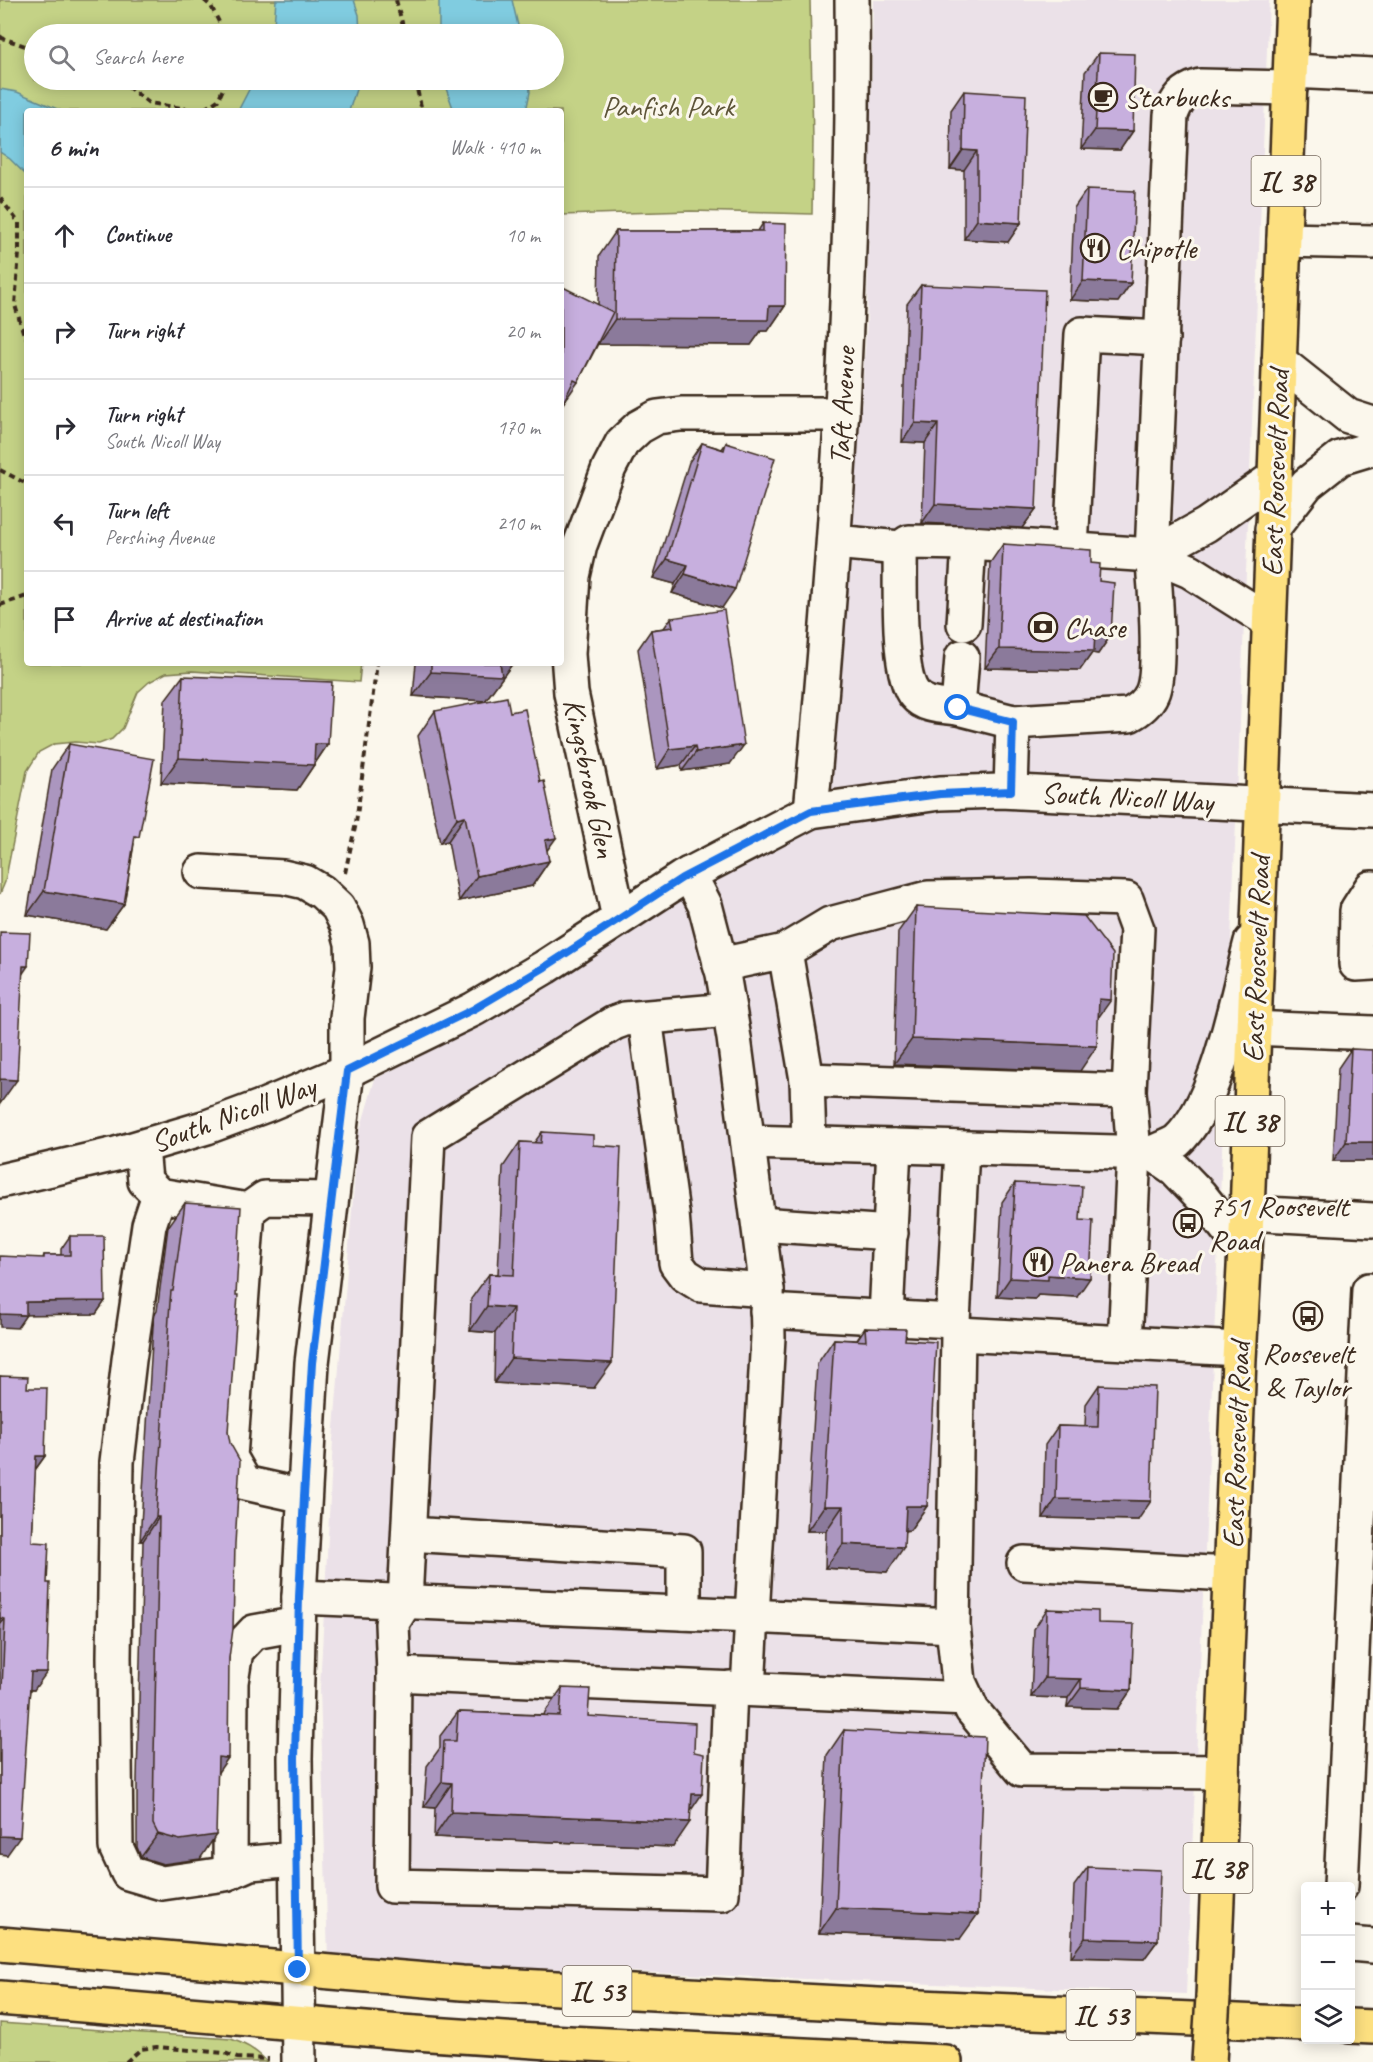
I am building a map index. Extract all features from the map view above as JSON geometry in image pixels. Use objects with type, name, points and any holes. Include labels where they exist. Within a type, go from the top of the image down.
[{"type":"main road","name":"East Roosevelt Road","points":[[1209,2062],[1239,1349],[1247,1213],[1293,0]]},
{"type":"main road","name":"IL 53","points":[[0,1944],[462,1983],[1301,2024]]},
{"type":"main road","name":"IL 53","points":[[0,1998],[549,2042],[945,2062]]},
{"type":"main road","points":[[1355,2026],[1373,2027]]},
{"type":"street","name":"Taft Avenue","points":[[811,811],[834,543],[842,414],[851,152],[852,0]]},
{"type":"street","points":[[900,548],[902,655],[914,694],[927,704],[958,708],[1013,722],[1129,715],[1140,710],[1152,694],[1157,674],[1155,578],[1152,555],[1171,116],[1178,97],[1200,86],[1373,75]]},
{"type":"street","points":[[1284,240],[1373,242]]},
{"type":"street","points":[[1071,549],[1082,334],[1162,338]]},
{"type":"street","points":[[1279,362],[1348,416],[1373,424]]},
{"type":"street","name":"Kingsbrook Glen","points":[[619,918],[571,693],[568,654],[573,576],[580,545],[609,468],[622,443],[639,427],[657,417],[681,414],[842,414]]},
{"type":"street","points":[[1272,529],[1307,484],[1340,458],[1373,448]]},
{"type":"street","points":[[1152,555],[1197,531],[1275,477]]},
{"type":"street","points":[[834,543],[900,548],[909,542],[969,543],[1152,555],[1190,570],[1269,621]]},
{"type":"street","points":[[964,624],[969,543]]},
{"type":"street","points":[[958,708],[962,657]]},
{"type":"street","points":[[1011,791],[1013,722]]},
{"type":"street","name":"South Nicoll Way","points":[[0,1181],[34,1175],[142,1147],[246,1112],[347,1071],[474,1009],[545,967],[689,874],[811,811],[940,794],[1011,791],[1373,810]]},
{"type":"street","points":[[201,872],[283,877],[305,882],[322,892],[338,907],[347,925],[352,943],[353,967],[347,1018],[347,1071],[312,1363],[298,1611],[295,1758],[299,2061]]},
{"type":"street","points":[[689,874],[705,905],[729,1011],[759,1224],[767,1300],[768,1337],[752,1616],[739,1688],[722,1894],[392,1886],[394,1674],[392,1623],[405,1602],[428,1137],[614,1023],[625,1019],[729,1011]]},
{"type":"street","points":[[1373,888],[1357,910],[1356,964],[1373,963]]},
{"type":"street","points":[[720,965],[785,951],[830,924],[928,898],[1031,896],[1126,899],[1137,929],[1129,1091],[1143,1153],[1125,1343]]},
{"type":"street","points":[[748,1142],[1143,1153],[1176,1142],[1202,1108],[1218,1066],[1257,917]]},
{"type":"street","points":[[785,951],[807,1080],[809,1144]]},
{"type":"street","points":[[645,1018],[672,1213],[676,1263],[685,1275],[701,1285],[767,1300],[956,1328],[1125,1343],[1239,1349]]},
{"type":"street","points":[[1253,1028],[1373,1033]]},
{"type":"street","points":[[807,1080],[1129,1091]]},
{"type":"street","points":[[886,1318],[894,1146]]},
{"type":"street","points":[[142,1147],[145,1181],[159,1195],[248,1210],[265,1198],[331,1199]]},
{"type":"street","points":[[962,1149],[956,1328],[953,1626],[959,1682],[972,1710],[1022,1770],[1222,1772]]},
{"type":"street","points":[[1143,1153],[1175,1169],[1200,1195],[1245,1251]]},
{"type":"street","points":[[159,1195],[149,1225],[117,1462],[114,1657],[116,1847],[128,1874],[162,1883],[230,1872],[250,1863],[296,1859]]},
{"type":"street","points":[[248,1210],[230,1457],[245,1483],[304,1496]]},
{"type":"street","points":[[1247,1213],[1373,1220]]},
{"type":"street","points":[[759,1224],[891,1233]]},
{"type":"street","points":[[1342,1882],[1362,1701],[1369,1290],[1373,1291]]},
{"type":"street","points":[[409,1534],[684,1551],[684,1613]]},
{"type":"street","points":[[1024,1563],[1230,1574]]},
{"type":"street","points":[[230,1872],[231,1682],[236,1651],[254,1632],[298,1611],[405,1602],[953,1626]]},
{"type":"street","points":[[394,1674],[967,1699]]},
{"type":"street","points":[[1355,1944],[1373,1946]]},
{"type":"path","points":[[204,0],[211,6],[220,24]]},
{"type":"path","points":[[396,0],[402,24]]},
{"type":"path","points":[[0,36],[24,47]]},
{"type":"path","points":[[132,90],[149,103],[182,108]]},
{"type":"path","points":[[206,108],[218,100],[222,90]]},
{"type":"path","points":[[417,90],[421,108]]},
{"type":"path","points":[[0,198],[19,223],[15,305],[24,335]]},
{"type":"path","points":[[0,470],[24,482]]},
{"type":"path","points":[[0,605],[24,597]]},
{"type":"path","points":[[338,907],[356,823],[377,666]]},
{"type":"path","points":[[126,2062],[141,2049],[157,2047],[225,2053],[237,2058],[299,2061]]},
{"type":"shaded area","points":[[873,0],[1269,0],[1186,1994],[328,1960],[320,1688],[333,1440],[358,1137],[375,1079],[440,1046],[585,959],[727,869],[817,826],[850,575],[867,320]]},
{"type":"green space","name":"Panfish Park","points":[[0,0],[810,0],[812,214],[691,211],[564,215],[564,108],[24,108],[24,666],[361,666],[359,682],[192,671],[166,673],[149,682],[138,692],[123,728],[112,739],[99,744],[75,742],[54,744],[39,752],[27,771],[5,882],[0,894]]},
{"type":"green space","points":[[0,2023],[231,2039],[251,2048],[267,2062],[0,2062]]},
{"type":"water","points":[[276,0],[354,0],[359,15],[359,24],[274,24]]},
{"type":"water","points":[[439,0],[512,0],[518,24],[439,24]]},
{"type":"water","points":[[0,89],[17,92],[55,108],[24,108],[24,173],[0,152]]},
{"type":"water","points":[[249,90],[356,90],[350,108],[240,108]]},
{"type":"water","points":[[447,90],[530,90],[527,108],[453,108]]},
{"type":"building","points":[[1099,53],[1135,54],[1133,131],[1095,130]]},
{"type":"building","points":[[964,91],[1026,95],[1021,223],[977,220],[977,151],[963,150]]},
{"type":"building","points":[[1087,189],[1135,191],[1131,283],[1083,281]]},
{"type":"building","points":[[763,223],[786,224],[785,306],[769,306],[768,320],[615,319],[616,231],[763,231]]},
{"type":"building","points":[[921,285],[1045,290],[1036,509],[935,504],[938,424],[915,423]]},
{"type":"building","points":[[564,288],[613,312],[578,382],[574,380],[564,401]]},
{"type":"building","points":[[702,443],[724,450],[726,443],[775,458],[735,589],[685,574],[688,565],[667,559]]},
{"type":"building","name":"Chase","points":[[1003,544],[1091,550],[1091,563],[1100,564],[1099,581],[1114,583],[1111,635],[1095,633],[1094,651],[999,649]]},
{"type":"building","points":[[724,610],[744,745],[696,752],[695,746],[670,749],[651,630],[673,627],[671,618]]},
{"type":"building","points":[[431,666],[500,666],[502,676],[431,672]]},
{"type":"building","points":[[183,676],[332,682],[328,744],[315,744],[314,765],[179,758]]},
{"type":"building","points":[[507,697],[510,712],[525,709],[540,782],[544,781],[556,838],[545,840],[549,861],[477,876],[465,816],[457,818],[435,711]]},
{"type":"building","points":[[69,744],[154,759],[139,837],[135,836],[124,904],[44,891]]},
{"type":"building","points":[[916,907],[1084,916],[1113,954],[1111,1000],[1099,999],[1097,1046],[912,1039]]},
{"type":"building","points":[[0,932],[30,933],[28,966],[23,966],[17,1080],[0,1079]]},
{"type":"building","points":[[1351,1049],[1373,1050],[1373,1142],[1346,1142]]},
{"type":"building","points":[[542,1132],[593,1135],[593,1145],[621,1147],[612,1363],[511,1358],[513,1308],[487,1306],[489,1274],[514,1275],[520,1142],[541,1143]]},
{"type":"building","name":"Panera Bread","points":[[1015,1183],[1082,1186],[1080,1220],[1093,1221],[1090,1278],[1048,1275],[1048,1280],[1010,1278]]},
{"type":"building","points":[[185,1203],[241,1207],[236,1295],[238,1295],[228,1432],[230,1443],[240,1461],[233,1629],[229,1658],[228,1758],[218,1757],[216,1835],[180,1840],[158,1834],[153,1824],[159,1517],[156,1517],[171,1291],[173,1291]]},
{"type":"building","points":[[70,1236],[104,1236],[105,1301],[26,1302],[26,1315],[0,1314],[0,1256],[44,1258],[44,1255],[70,1255]]},
{"type":"building","points":[[865,1328],[906,1329],[905,1340],[936,1342],[927,1506],[906,1506],[904,1547],[843,1544],[843,1506],[824,1506],[834,1339],[866,1341]]},
{"type":"building","points":[[0,1376],[28,1377],[27,1388],[47,1388],[45,1456],[36,1456],[32,1542],[49,1543],[47,1672],[31,1672],[20,1837],[0,1836],[0,1688],[2,1688],[5,1619],[0,1618]]},
{"type":"building","points":[[1099,1385],[1155,1387],[1151,1501],[1056,1499],[1058,1426],[1098,1427]]},
{"type":"building","points":[[1047,1609],[1098,1611],[1098,1623],[1134,1624],[1131,1690],[1081,1688],[1081,1679],[1045,1678]]},
{"type":"building","points":[[562,1688],[590,1689],[588,1716],[695,1723],[694,1752],[704,1754],[702,1794],[692,1794],[690,1822],[451,1812],[452,1783],[442,1782],[444,1741],[456,1741],[458,1712],[560,1716]]},
{"type":"building","points":[[844,1730],[985,1737],[978,1914],[836,1908]]},
{"type":"building","points":[[1088,1867],[1161,1870],[1158,1940],[1085,1938]]},
{"type":"place","name":"Starbucks","points":[[1103,97]]},
{"type":"place","name":"Chipotle","points":[[1095,248]]},
{"type":"place","name":"Chase","points":[[1043,627]]},
{"type":"place","name":"751 Roosevelt Road","points":[[1188,1223]]},
{"type":"place","name":"Panera Bread","points":[[1038,1262]]},
{"type":"place","name":"Roosevelt & Taylor","points":[[1308,1316]]},
{"type":"route","points":[[298,1970],[295,1758],[304,1496],[312,1363],[347,1071],[474,1009],[545,967],[682,878],[724,854],[811,811],[940,794],[1011,791],[1013,722],[958,708]]}]
